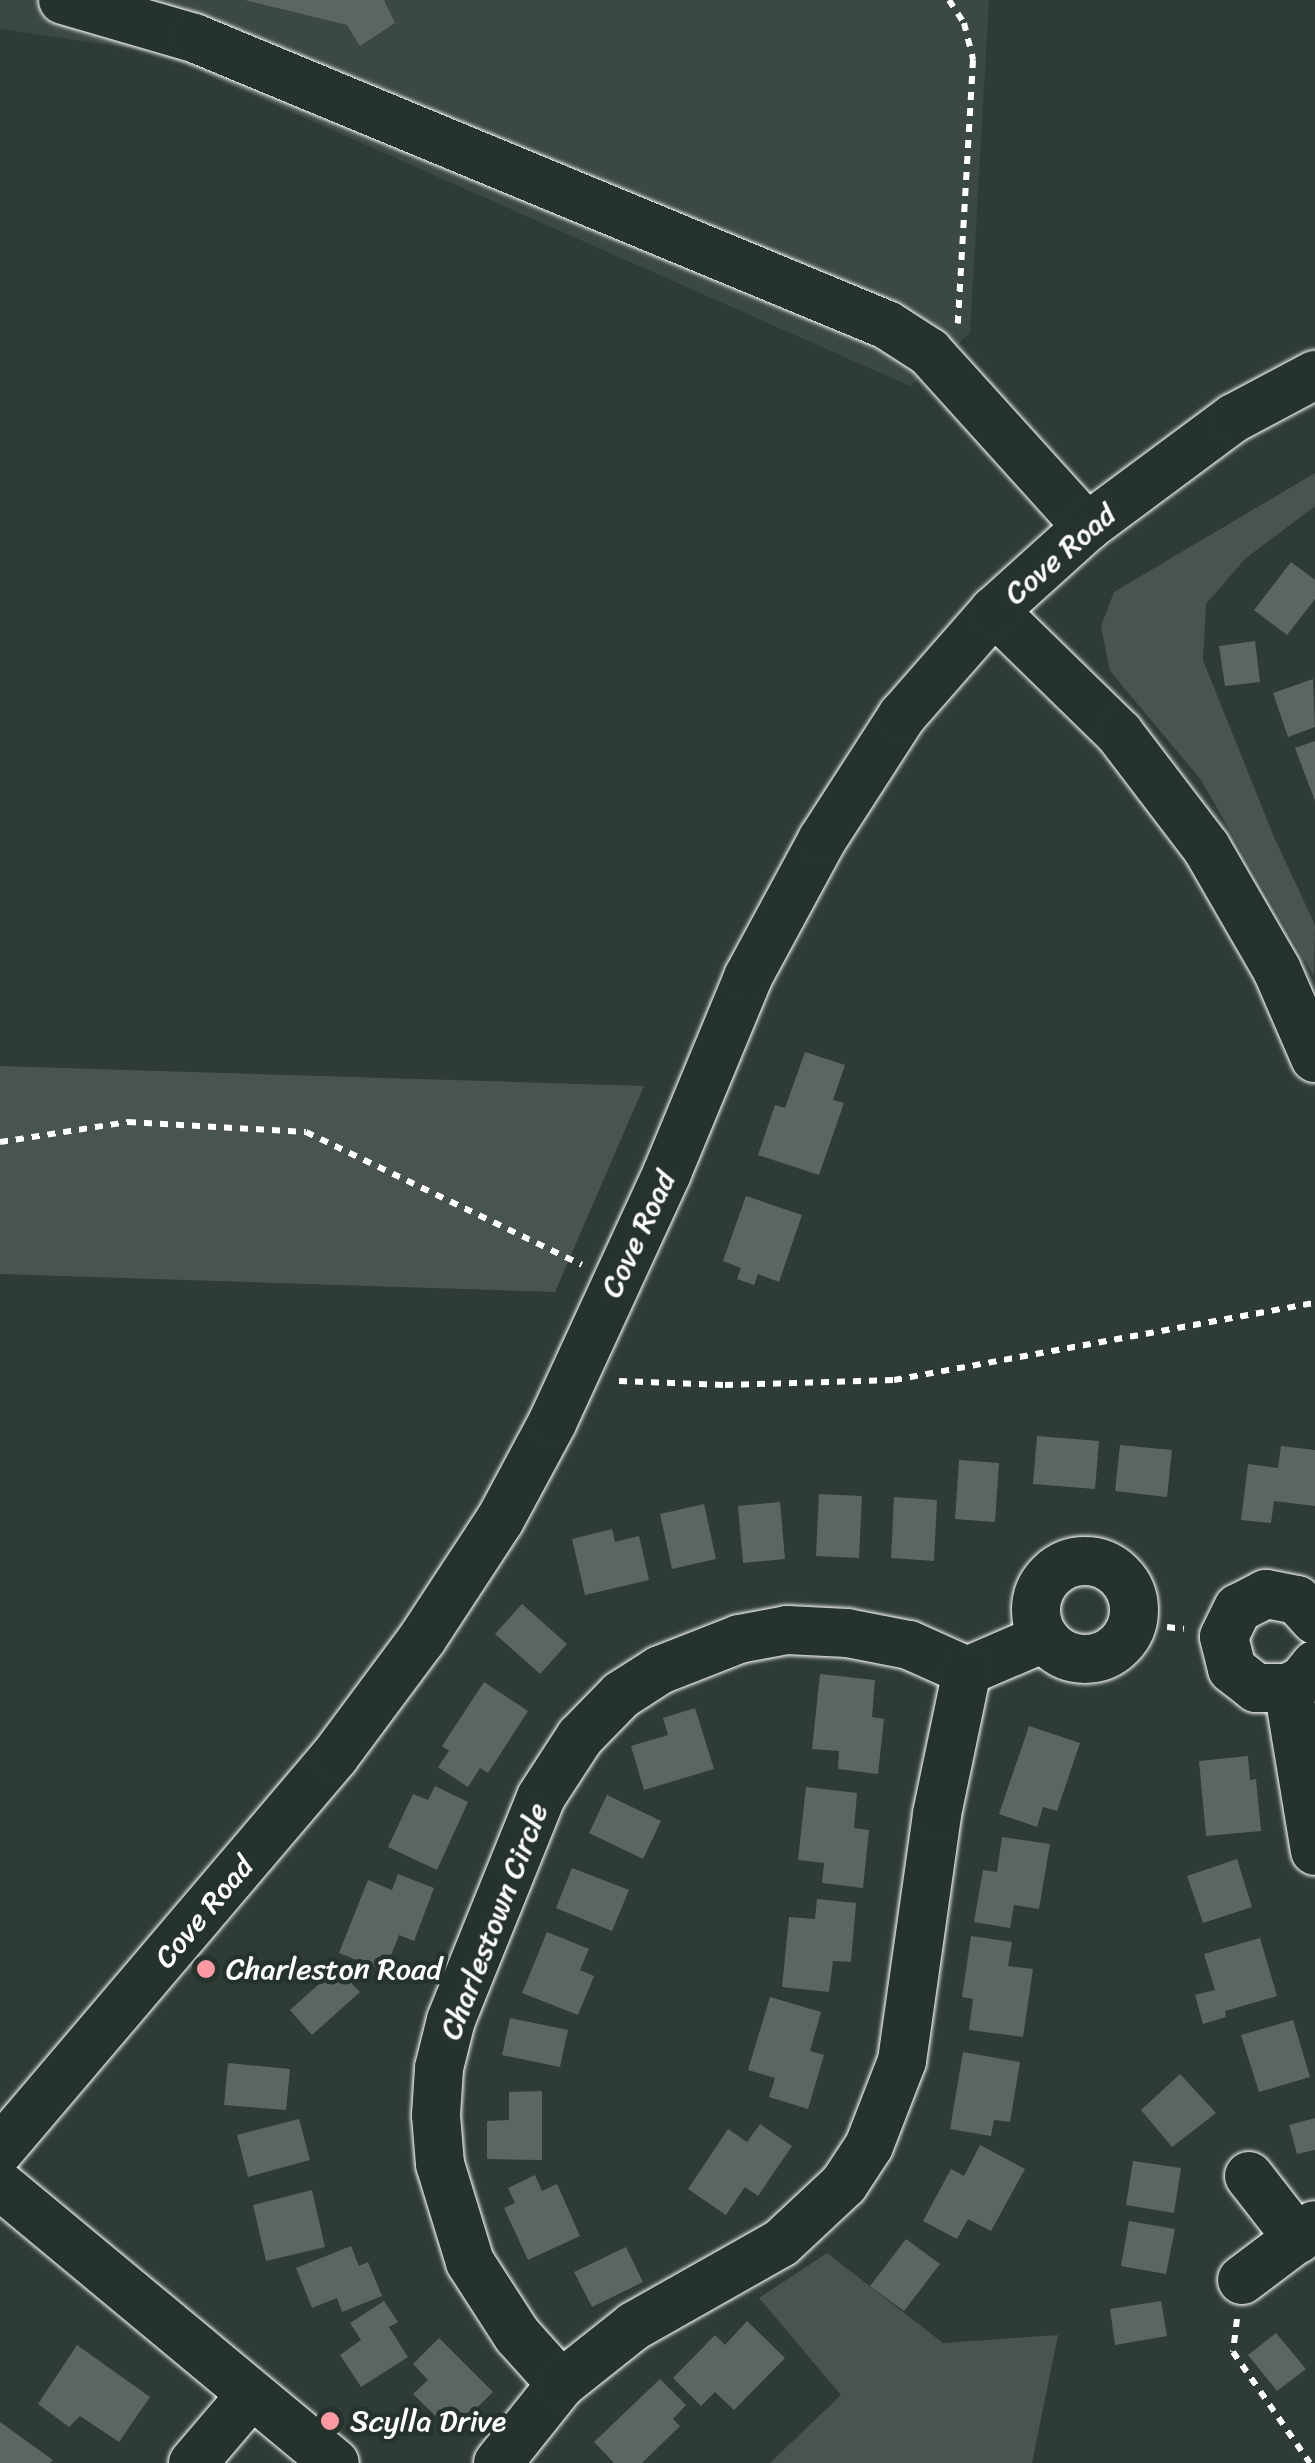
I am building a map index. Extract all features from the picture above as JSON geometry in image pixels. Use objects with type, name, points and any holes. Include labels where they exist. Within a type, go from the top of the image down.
[{"type":"street","points":[[62,0],[194,38],[887,325],[929,352],[1087,527]]},
{"type":"street","name":"Cove Road","points":[[0,2150],[323,1770],[422,1639],[500,1520],[553,1421],[666,1173],[748,977],[822,840],[902,716],[994,611],[1087,527],[1234,418],[1315,375]]},
{"type":"street","points":[[994,611],[1119,733],[1206,847],[1277,970],[1315,1058]]},
{"type":"street","points":[[1315,1620],[1297,1600],[1266,1594],[1250,1599],[1228,1622],[1224,1637],[1232,1668],[1256,1688],[1302,1677],[1315,1851]]},
{"type":"street","name":"Charlestown Circle","points":[[562,2384],[518,2335],[470,2262],[443,2180],[436,2115],[439,2068],[451,2020],[541,1798],[580,1736],[621,1696],[660,1670],[739,1640],[788,1630],[847,1633],[909,1645],[968,1671]]},
{"type":"street","points":[[498,2463],[562,2384],[634,2326],[781,2243],[844,2184],[869,2146],[902,2062],[937,1814],[968,1671],[1044,1638]]},
{"type":"street","points":[[1242,2280],[1306,2232],[1249,2176]]},
{"type":"street","points":[[0,2185],[335,2463]]},
{"type":"street","points":[[193,2463],[250,2396]]},
{"type":"path","points":[[949,0],[964,23],[973,60],[955,380]]},
{"type":"path","points":[[0,1142],[128,1122],[306,1132],[615,1281]]},
{"type":"path","points":[[603,1380],[725,1386],[894,1380],[1315,1303]]},
{"type":"path","points":[[1242,2280],[1233,2352],[1310,2463]]},
{"type":"shaded area","points":[[0,0],[989,0],[970,333],[910,386],[156,52],[0,29]]},
{"type":"shaded area","points":[[1315,473],[1315,506],[1246,558],[1206,604],[1203,660],[1274,837],[1315,925],[1314,976],[1201,780],[1110,671],[1101,626],[1114,592]]},
{"type":"shaded area","points":[[0,1066],[644,1086],[555,1292],[0,1274]]},
{"type":"shaded area","points":[[827,2253],[943,2343],[1058,2335],[1032,2463],[770,2463],[841,2395],[759,2298]]},
{"type":"building","points":[[245,0],[384,0],[395,23],[360,46],[347,25]]},
{"type":"building","points":[[1291,562],[1315,580],[1315,599],[1287,635],[1254,610]]},
{"type":"building","points":[[1255,641],[1260,682],[1225,686],[1219,646]]},
{"type":"building","points":[[1313,679],[1315,727],[1288,737],[1273,693]]},
{"type":"building","points":[[1315,741],[1315,801],[1295,748]]},
{"type":"building","points":[[805,1052],[845,1065],[833,1100],[844,1103],[819,1175],[758,1155],[775,1105],[785,1108]]},
{"type":"building","points":[[746,1196],[802,1215],[779,1282],[758,1274],[754,1285],[737,1279],[741,1268],[723,1261]]},
{"type":"building","points":[[1037,1436],[1099,1441],[1095,1489],[1033,1484]]},
{"type":"building","points":[[1120,1445],[1172,1450],[1167,1497],[1115,1491]]},
{"type":"building","points":[[1281,1446],[1315,1450],[1315,1506],[1274,1501],[1271,1523],[1241,1520],[1248,1464],[1278,1468]]},
{"type":"building","points":[[959,1460],[999,1463],[995,1522],[955,1519]]},
{"type":"building","points":[[819,1494],[862,1496],[859,1558],[816,1556]]},
{"type":"building","points":[[894,1497],[937,1500],[934,1561],[891,1558]]},
{"type":"building","points":[[780,1502],[785,1559],[743,1563],[738,1506]]},
{"type":"building","points":[[704,1504],[716,1559],[672,1569],[660,1514]]},
{"type":"building","points":[[612,1529],[615,1542],[639,1536],[649,1580],[585,1595],[572,1539]]},
{"type":"building","points":[[522,1604],[567,1644],[540,1674],[495,1634]]},
{"type":"building","points":[[820,1674],[875,1680],[872,1717],[884,1719],[878,1774],[838,1769],[839,1751],[812,1749]]},
{"type":"building","points":[[484,1682],[528,1711],[488,1773],[480,1768],[468,1787],[438,1767],[449,1751],[442,1746]]},
{"type":"building","points":[[695,1708],[714,1769],[644,1790],[631,1746],[668,1735],[663,1718]]},
{"type":"building","points":[[1029,1726],[1080,1743],[1057,1811],[1043,1807],[1037,1827],[999,1814]]},
{"type":"building","points":[[1248,1756],[1250,1780],[1256,1779],[1261,1831],[1206,1836],[1199,1761]]},
{"type":"building","points":[[435,1786],[468,1802],[437,1870],[388,1847],[413,1794],[428,1800]]},
{"type":"building","points":[[806,1787],[857,1793],[854,1828],[869,1830],[863,1888],[822,1883],[824,1863],[798,1860]]},
{"type":"building","points":[[607,1795],[661,1821],[643,1859],[589,1833]]},
{"type":"building","points":[[1002,1837],[1050,1844],[1039,1909],[1014,1905],[1010,1928],[974,1922],[983,1870],[997,1872]]},
{"type":"building","points":[[1237,1859],[1252,1907],[1203,1923],[1187,1876]]},
{"type":"building","points":[[572,1868],[629,1890],[612,1931],[556,1908]]},
{"type":"building","points":[[398,1874],[434,1888],[414,1941],[399,1935],[385,1971],[339,1953],[368,1880],[392,1890]]},
{"type":"building","points":[[817,1899],[856,1903],[851,1962],[833,1961],[829,1992],[782,1987],[789,1917],[815,1919]]},
{"type":"building","points":[[547,1932],[589,1949],[580,1970],[594,1976],[578,2015],[522,1993]]},
{"type":"building","points":[[971,1936],[1012,1942],[1008,1966],[1033,1969],[1023,2037],[969,2030],[973,1999],[962,1997]]},
{"type":"building","points":[[1260,1938],[1277,1996],[1225,2011],[1226,2017],[1203,2024],[1195,1995],[1215,1990],[1204,1954]]},
{"type":"building","points":[[337,1968],[360,1992],[312,2035],[290,2010]]},
{"type":"building","points":[[770,1997],[821,2012],[810,2051],[824,2055],[808,2109],[769,2097],[775,2078],[748,2070]]},
{"type":"building","points":[[510,2018],[568,2030],[560,2067],[502,2055]]},
{"type":"building","points":[[1293,2020],[1310,2077],[1259,2092],[1241,2035]]},
{"type":"building","points":[[963,2052],[1020,2062],[1010,2122],[994,2120],[991,2136],[950,2129]]},
{"type":"building","points":[[228,2063],[290,2069],[286,2110],[224,2105]]},
{"type":"building","points":[[1180,2074],[1216,2113],[1172,2147],[1141,2110]]},
{"type":"building","points":[[542,2091],[542,2160],[487,2159],[487,2121],[509,2120],[509,2092]]},
{"type":"building","points":[[1315,2118],[1315,2150],[1297,2154],[1289,2125]]},
{"type":"building","points":[[299,2119],[310,2160],[248,2177],[237,2135]]},
{"type":"building","points":[[760,2124],[792,2146],[758,2196],[745,2187],[726,2215],[688,2189],[728,2129],[747,2142]]},
{"type":"building","points":[[980,2145],[1025,2169],[991,2231],[968,2219],[957,2239],[923,2221],[951,2169],[964,2176]]},
{"type":"building","points":[[1133,2161],[1181,2168],[1174,2213],[1126,2205]]},
{"type":"building","points":[[535,2175],[542,2191],[557,2184],[580,2236],[528,2260],[504,2208],[515,2203],[508,2188]]},
{"type":"building","points":[[312,2190],[325,2247],[266,2261],[253,2205]]},
{"type":"building","points":[[1129,2221],[1175,2229],[1166,2274],[1121,2266]]},
{"type":"building","points":[[906,2239],[940,2264],[904,2311],[870,2286]]},
{"type":"building","points":[[351,2246],[359,2266],[368,2262],[382,2296],[342,2312],[337,2298],[312,2308],[296,2268]]},
{"type":"building","points":[[626,2247],[643,2282],[592,2307],[574,2272]]},
{"type":"building","points":[[384,2301],[398,2322],[389,2327],[408,2357],[361,2387],[340,2355],[361,2340],[350,2323]]},
{"type":"building","points":[[1161,2301],[1167,2336],[1115,2345],[1110,2309]]},
{"type":"building","points":[[747,2321],[785,2358],[734,2410],[715,2392],[701,2406],[673,2378],[715,2335],[725,2345]]},
{"type":"building","points":[[1276,2333],[1306,2369],[1277,2391],[1248,2355]]},
{"type":"building","points":[[439,2338],[493,2392],[452,2432],[413,2394],[428,2380],[413,2364]]},
{"type":"building","points":[[77,2345],[150,2397],[119,2442],[80,2416],[69,2427],[38,2404]]},
{"type":"building","points":[[660,2379],[686,2405],[673,2419],[680,2426],[642,2463],[614,2463],[594,2442]]},
{"type":"building","points":[[0,2422],[53,2460],[0,2463]]},
{"type":"place","name":"Charleston Road","points":[[206,1969]]},
{"type":"place","name":"Scylla Drive","points":[[330,2421]]}]
